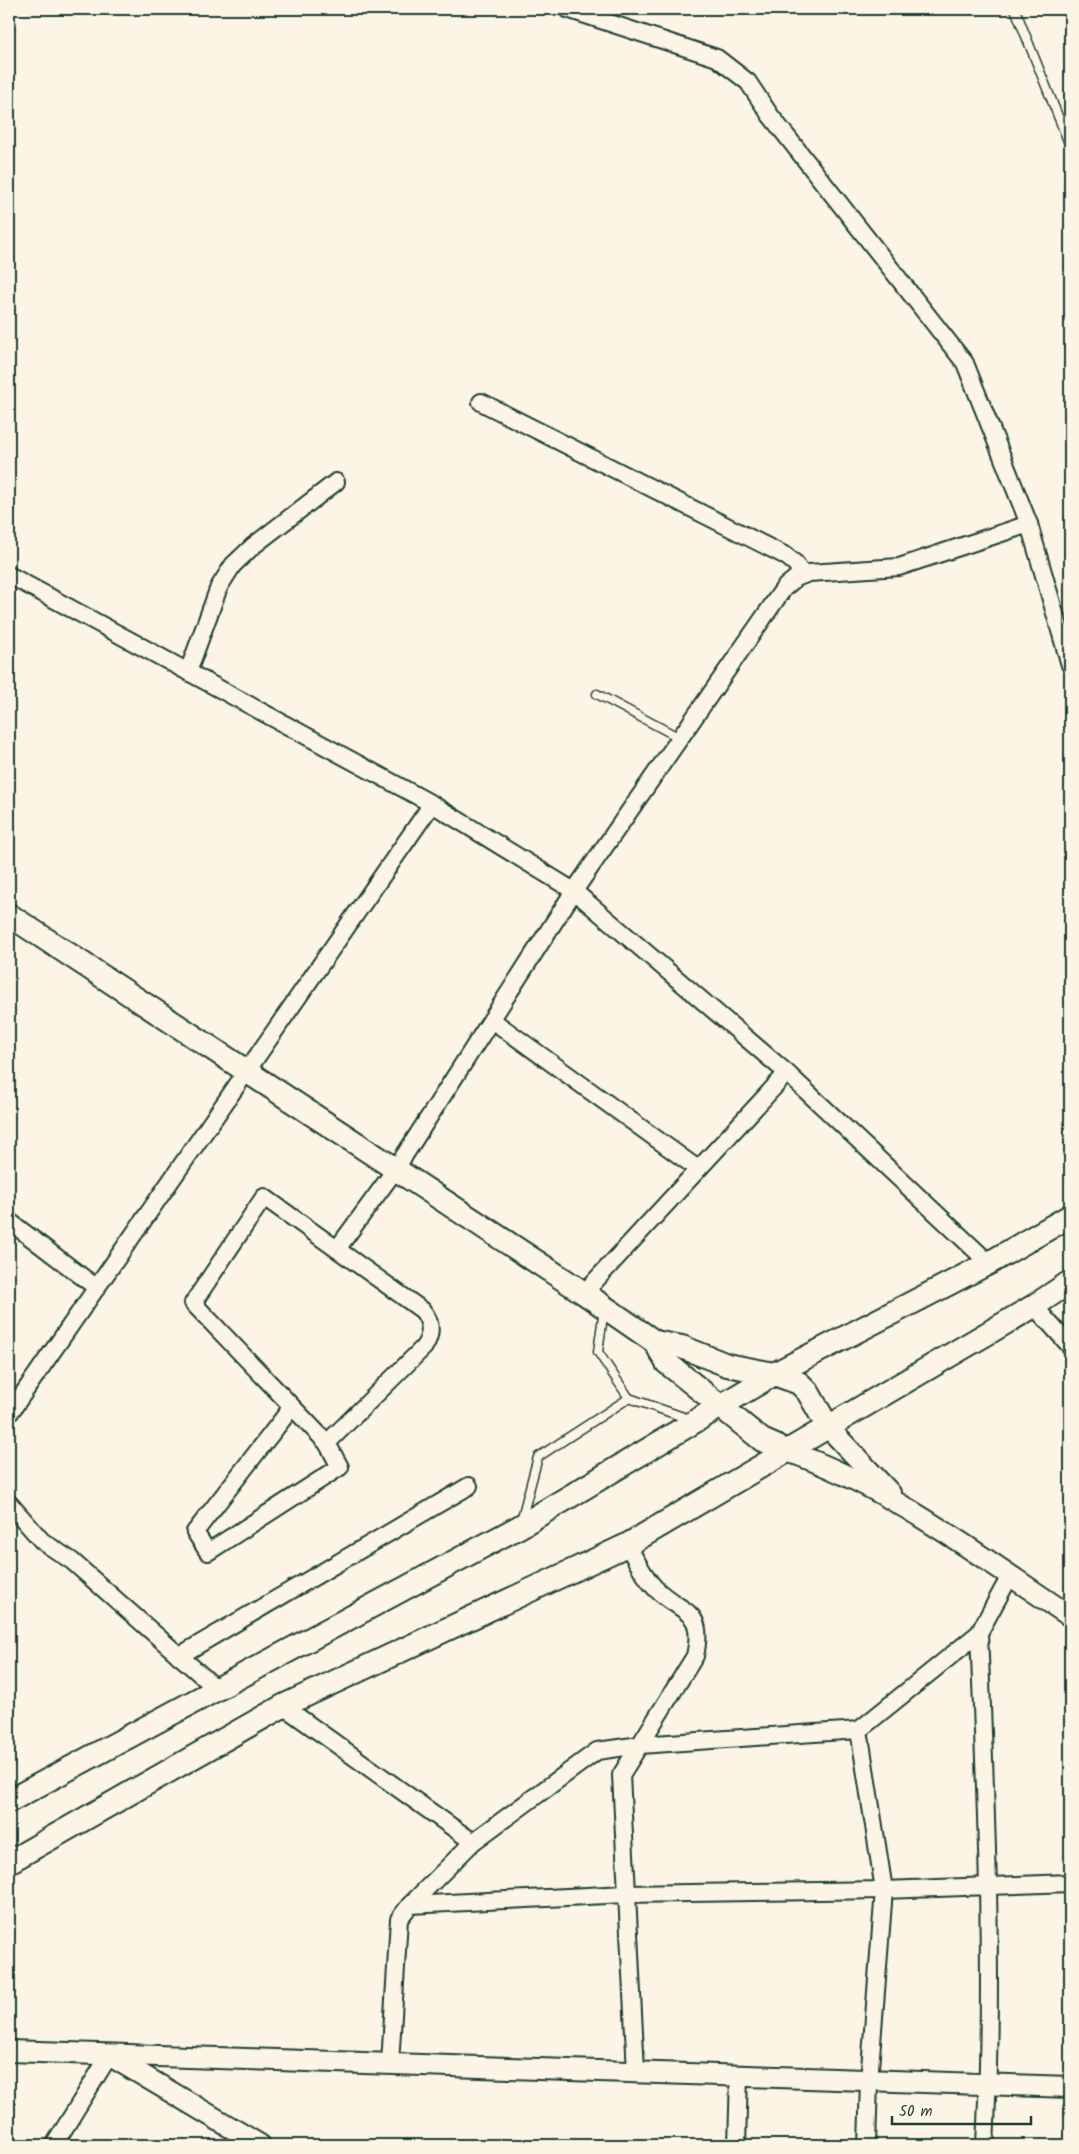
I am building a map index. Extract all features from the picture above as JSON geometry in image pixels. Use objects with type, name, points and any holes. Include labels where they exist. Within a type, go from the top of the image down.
[{"type":"main road","points":[[9,914],[584,1293],[655,1342],[682,1347],[727,1365],[774,1374],[799,1383],[808,1392],[828,1427]]},
{"type":"main road","points":[[9,1801],[519,1527],[774,1374],[989,1263],[1070,1216]]},
{"type":"main road","points":[[9,1862],[283,1706],[627,1545],[1034,1306],[1070,1282]]},
{"type":"main road","points":[[655,1342],[667,1363],[762,1440],[787,1451]]},
{"type":"street","points":[[567,9],[717,58],[748,82],[770,115],[965,363],[1029,524],[1070,665]]},
{"type":"street","points":[[481,402],[786,556],[796,564],[802,575]]},
{"type":"street","points":[[188,672],[219,588],[233,565],[252,546],[336,482]]},
{"type":"street","points":[[337,1249],[395,1170],[574,891],[784,588],[802,575],[899,567],[1029,524]]},
{"type":"street","points":[[9,575],[432,804],[574,891],[787,1073],[989,1263]]},
{"type":"street","points":[[9,1414],[432,804]]},
{"type":"street","points":[[492,1020],[698,1169]]},
{"type":"street","points":[[584,1293],[787,1073]]},
{"type":"street","points":[[292,1407],[195,1532],[208,1552],[340,1467],[327,1443],[193,1303],[264,1197],[422,1310],[430,1324],[430,1332],[424,1347],[327,1443]]},
{"type":"street","points":[[9,1221],[97,1288]]},
{"type":"street","points":[[1034,1306],[1070,1346]]},
{"type":"street","points":[[828,1427],[904,1507]]},
{"type":"street","points":[[787,1451],[814,1460],[904,1507],[1070,1616]]},
{"type":"street","points":[[179,1656],[469,1486]]},
{"type":"street","points":[[9,1503],[42,1541],[72,1561],[217,1689]]},
{"type":"street","points":[[627,1545],[656,1590],[691,1614],[697,1627],[698,1642],[695,1656],[621,1775],[636,2072]]},
{"type":"street","points":[[390,2064],[399,1919],[410,1905],[473,1842],[596,1751],[640,1745],[860,1730],[979,1633],[1010,1576]]},
{"type":"street","points":[[979,1633],[989,1885],[988,2084],[985,2145]]},
{"type":"street","points":[[283,1706],[473,1842]]},
{"type":"street","points":[[860,1730],[884,1890],[869,2081],[867,2145]]},
{"type":"street","points":[[410,1905],[626,1894],[884,1890],[1070,1883]]},
{"type":"street","points":[[9,2051],[109,2056],[739,2075],[1070,2088]]},
{"type":"street","points":[[109,2056],[250,2143]]},
{"type":"street","points":[[54,2145],[109,2056]]},
{"type":"street","points":[[737,2145],[739,2075]]},
{"type":"lane","points":[[1015,9],[1070,146]]},
{"type":"lane","points":[[597,694],[680,738]]},
{"type":"lane","points":[[604,1307],[598,1352],[629,1398],[694,1421]]},
{"type":"lane","points":[[519,1527],[538,1457],[629,1398]]}]
